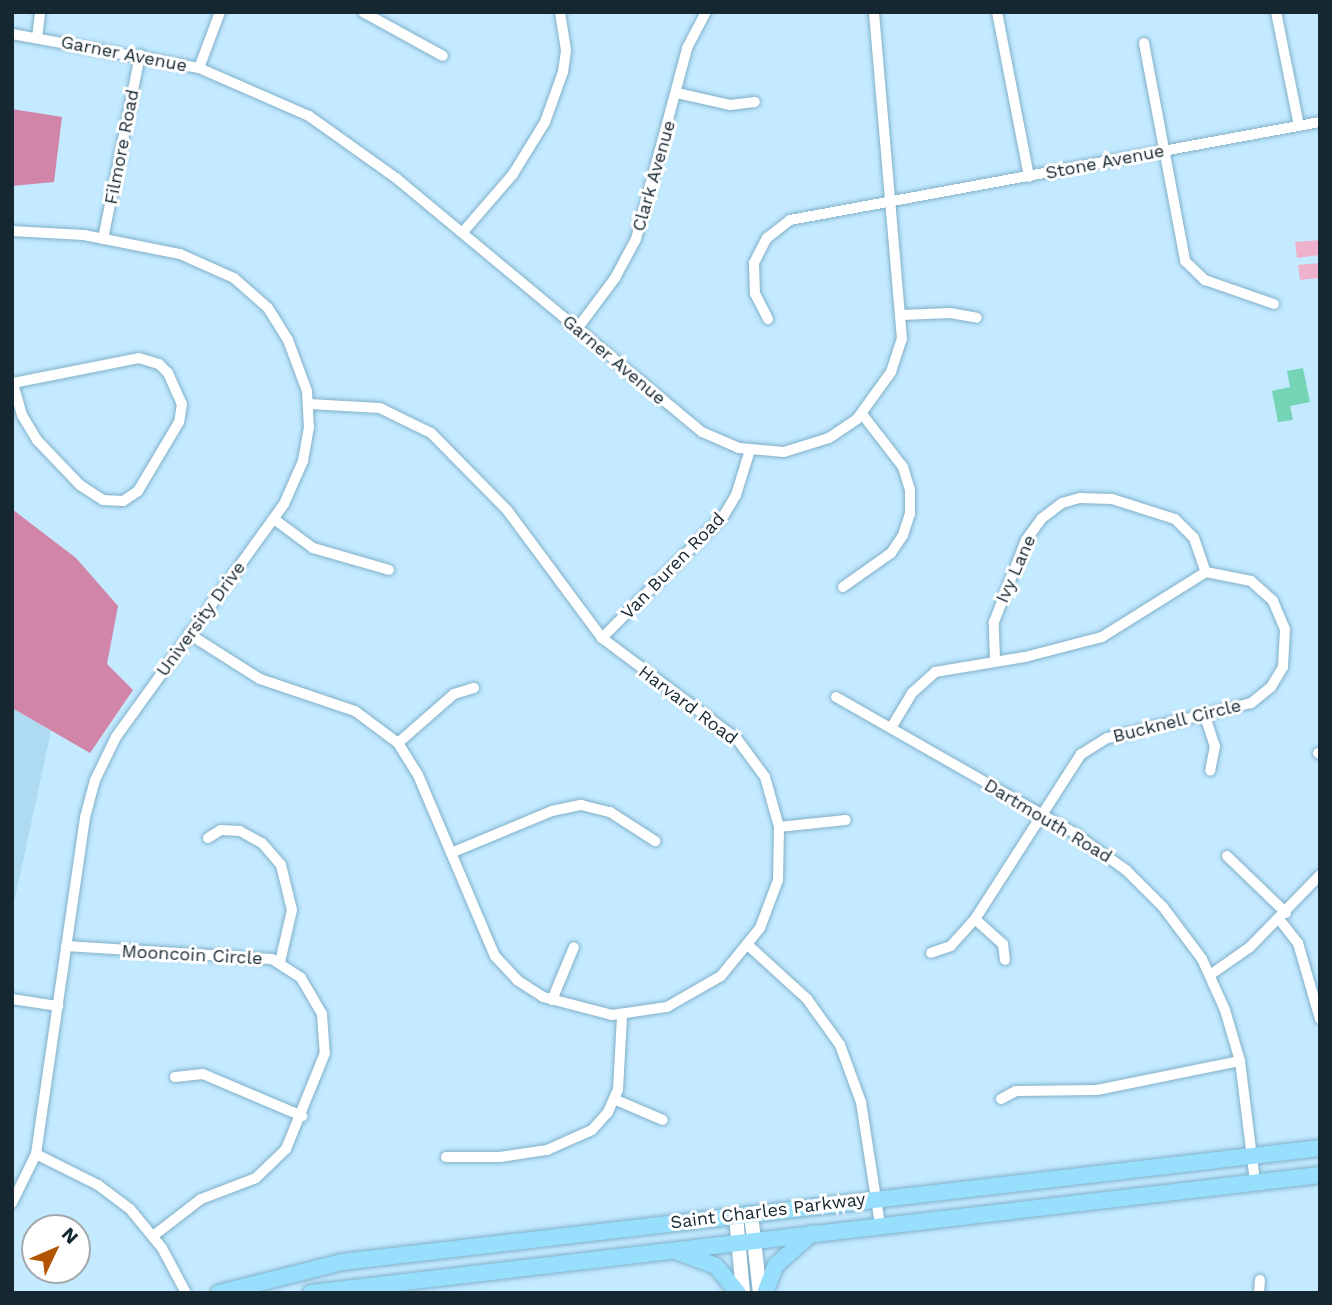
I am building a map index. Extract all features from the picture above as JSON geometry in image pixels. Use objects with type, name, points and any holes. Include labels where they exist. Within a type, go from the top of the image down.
[{"type":"main road","name":"Saint Charles Parkway","points":[[219,1293],[342,1262],[875,1197],[1320,1148]]},
{"type":"main road","name":"Saint Charles Parkway","points":[[311,1293],[746,1240],[1320,1175]]},
{"type":"main road","points":[[762,1293],[776,1265],[812,1233]]},
{"type":"main road","points":[[669,1250],[716,1266],[740,1293]]},
{"type":"street","points":[[37,38],[40,12]]},
{"type":"street","points":[[199,68],[220,12]]},
{"type":"street","points":[[363,12],[443,56]]},
{"type":"street","points":[[463,232],[513,174],[545,122],[563,72],[566,50],[560,12]]},
{"type":"street","name":"Clark Avenue","points":[[577,329],[615,278],[637,238],[687,48],[706,12]]},
{"type":"street","name":"Garner Avenue","points":[[12,34],[140,55],[199,68],[278,100],[320,123],[463,232],[702,432],[750,450],[784,452],[811,446],[844,430],[862,414],[891,372],[902,338],[874,12]]},
{"type":"street","points":[[997,12],[1029,177]]},
{"type":"street","points":[[1276,12],[1299,126]]},
{"type":"street","points":[[1144,43],[1162,151],[1185,261],[1205,280],[1274,304]]},
{"type":"street","name":"Filmore Road","points":[[103,239],[140,55]]},
{"type":"street","points":[[677,93],[730,105],[755,102]]},
{"type":"street","name":"Stone Avenue","points":[[768,319],[752,277],[758,252],[771,233],[806,214],[891,202],[1320,122]]},
{"type":"street","name":"University Drive","points":[[12,231],[103,239],[198,259],[243,285],[282,329],[299,363],[309,404],[303,461],[274,519],[189,634],[104,758],[85,818],[36,1154],[12,1203]]},
{"type":"street","points":[[902,315],[950,313],[977,318]]},
{"type":"street","points":[[146,359],[168,373],[180,396],[181,412],[144,486],[124,501],[103,500],[80,485],[32,433],[13,381],[146,359]]},
{"type":"street","name":"Harvard Road","points":[[189,634],[224,660],[260,679],[355,711],[398,743],[417,774],[495,956],[517,980],[552,1000],[622,1016],[667,1007],[702,989],[749,946],[778,880],[779,827],[765,777],[737,738],[602,638],[507,510],[431,433],[380,408],[309,404]]},
{"type":"street","points":[[843,587],[891,553],[904,536],[910,514],[903,467],[862,414]]},
{"type":"street","name":"Van Buren Road","points":[[602,638],[724,514],[736,495],[750,450]]},
{"type":"street","name":"Ivy Lane","points":[[995,660],[994,622],[1021,552],[1041,519],[1062,503],[1080,498],[1112,499],[1175,519],[1194,538],[1206,572]]},
{"type":"street","points":[[274,519],[313,548],[389,570]]},
{"type":"street","points":[[891,728],[912,693],[935,673],[995,660],[1025,657],[1102,637],[1206,572]]},
{"type":"street","name":"Bucknell Circle","points":[[931,953],[951,946],[975,919],[1042,816],[1068,768],[1096,743],[1237,709],[1263,695],[1283,667],[1286,640],[1282,619],[1259,587],[1242,576],[1206,572]]},
{"type":"street","points":[[398,743],[454,694],[474,688]]},
{"type":"street","name":"Dartmouth Road","points":[[836,697],[1093,845],[1138,881],[1172,917],[1210,975],[1240,1061],[1255,1182]]},
{"type":"street","points":[[1205,716],[1214,746],[1210,771]]},
{"type":"street","points":[[451,853],[572,805],[610,812],[655,841]]},
{"type":"street","points":[[779,827],[846,820]]},
{"type":"street","points":[[208,838],[221,830],[240,831],[262,843],[281,865],[292,910],[280,962]]},
{"type":"street","points":[[1227,856],[1282,916],[1298,943],[1320,1019]]},
{"type":"street","points":[[1210,975],[1237,958],[1282,916],[1320,875]]},
{"type":"street","points":[[975,919],[1003,944],[1005,960]]},
{"type":"street","name":"Mooncoin Circle","points":[[66,946],[143,954],[251,956],[280,962],[315,996],[326,1034],[325,1053],[302,1116],[286,1149],[267,1171],[246,1184],[201,1199],[153,1236]]},
{"type":"street","points":[[749,946],[807,999],[840,1045],[860,1102],[880,1225]]},
{"type":"street","points":[[552,1000],[574,947]]},
{"type":"street","points":[[12,999],[58,1006]]},
{"type":"street","points":[[446,1157],[500,1157],[569,1144],[601,1122],[614,1099],[622,1069],[622,1016]]},
{"type":"street","points":[[1001,1099],[1016,1091],[1097,1090],[1240,1061]]},
{"type":"street","points":[[175,1077],[203,1074],[302,1116]]},
{"type":"street","points":[[614,1099],[663,1120]]},
{"type":"street","points":[[36,1154],[100,1187],[153,1236],[187,1293]]},
{"type":"street","points":[[743,1214],[746,1240],[762,1293]]},
{"type":"street","points":[[740,1293],[746,1240]]},
{"type":"street","points":[[1259,1293],[1260,1280]]},
{"type":"shaded area","points":[[12,109],[62,117],[54,182],[12,186]]},
{"type":"shaded area","points":[[1320,240],[1320,255],[1297,258],[1295,242]]},
{"type":"shaded area","points":[[1320,263],[1320,278],[1300,280],[1298,265]]},
{"type":"shaded area","points":[[1303,368],[1310,402],[1290,406],[1293,420],[1278,422],[1272,391],[1290,387],[1287,371]]},
{"type":"shaded area","points":[[12,509],[76,558],[118,606],[107,664],[133,690],[90,753],[12,708]]},
{"type":"shaded area","points":[[12,708],[51,731],[12,912]]}]
